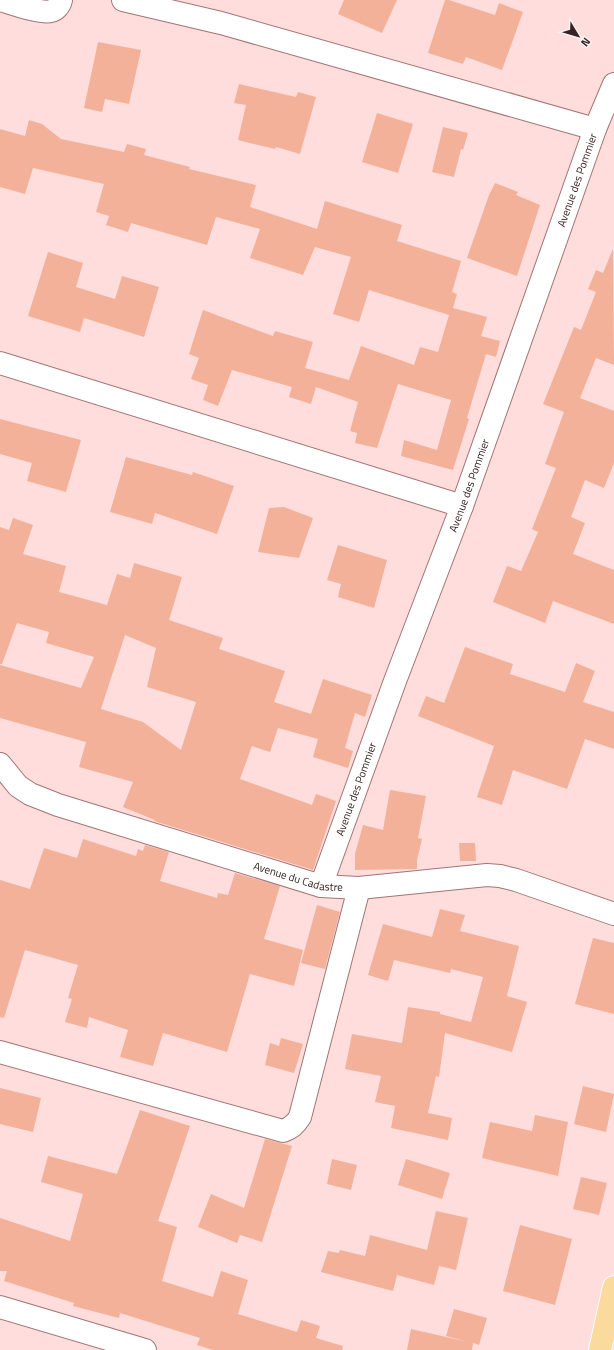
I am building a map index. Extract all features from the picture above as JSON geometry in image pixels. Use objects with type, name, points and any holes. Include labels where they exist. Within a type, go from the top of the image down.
[{"type":"main road","points":[[600,1350],[614,1287]]},
{"type":"street","points":[[0,0],[43,12],[52,11],[60,4],[62,0]]},
{"type":"street","points":[[123,0],[228,25],[596,130]]},
{"type":"street","name":"Avenue des Pommier","points":[[321,886],[394,681],[462,506],[596,130],[614,84]]},
{"type":"street","points":[[0,363],[462,506]]},
{"type":"street","name":"Avenue du Cadastre","points":[[0,764],[18,786],[30,794],[58,805],[321,886],[359,888],[486,875],[500,876],[516,880],[614,914]]},
{"type":"street","points":[[0,1052],[283,1131],[289,1129],[300,1117],[359,888]]},
{"type":"street","points":[[0,1307],[145,1350]]},
{"type":"building","points":[[344,0],[397,0],[382,33],[338,14]]},
{"type":"building","points":[[445,0],[495,15],[499,3],[523,12],[502,70],[466,57],[463,64],[428,53]]},
{"type":"building","points":[[98,42],[141,50],[129,104],[105,99],[102,112],[84,108]]},
{"type":"building","points":[[239,84],[296,97],[298,92],[316,97],[300,154],[276,147],[275,149],[238,140],[246,105],[234,103]]},
{"type":"building","points":[[377,113],[413,124],[398,173],[362,162]]},
{"type":"building","points":[[29,120],[42,124],[61,139],[124,152],[127,144],[146,149],[144,155],[190,167],[189,169],[256,185],[250,207],[317,229],[325,201],[402,225],[397,241],[461,261],[452,292],[457,294],[453,308],[487,317],[481,336],[500,341],[496,357],[486,354],[467,418],[469,419],[453,470],[401,456],[404,440],[437,450],[451,400],[398,384],[377,448],[355,443],[357,433],[350,431],[358,402],[316,387],[311,404],[289,397],[292,387],[232,370],[218,406],[203,400],[208,385],[191,379],[199,358],[189,354],[203,310],[273,336],[275,331],[313,342],[305,368],[349,380],[361,346],[414,365],[420,347],[438,352],[449,315],[369,290],[359,322],[333,314],[351,257],[315,247],[303,275],[250,258],[260,229],[216,217],[207,245],[131,223],[128,232],[106,225],[109,216],[96,212],[104,184],[33,168],[25,194],[0,187],[0,129],[25,136]]},
{"type":"building","points":[[443,127],[468,133],[463,150],[461,149],[454,177],[432,172]]},
{"type":"building","points":[[495,183],[518,192],[516,195],[540,205],[517,276],[467,258],[489,195]]},
{"type":"building","points":[[613,249],[614,365],[596,358],[580,398],[614,411],[614,463],[604,488],[585,480],[571,517],[585,523],[573,554],[614,570],[614,624],[553,601],[545,623],[493,602],[507,566],[521,571],[538,532],[532,529],[556,468],[545,464],[564,412],[543,404],[574,327],[581,330],[596,292],[588,289],[596,270],[603,273]]},
{"type":"building","points":[[48,252],[83,263],[76,287],[115,299],[122,276],[159,287],[144,337],[84,318],[80,332],[28,316]]},
{"type":"building","points":[[0,419],[81,440],[66,492],[27,481],[32,463],[0,454]]},
{"type":"building","points":[[126,457],[192,475],[193,472],[234,486],[217,534],[155,513],[152,524],[110,512]]},
{"type":"building","points":[[284,507],[313,518],[299,558],[258,552],[269,508]]},
{"type":"building","points":[[13,518],[33,525],[23,554],[66,566],[59,592],[107,605],[117,574],[130,578],[134,563],[182,577],[169,620],[223,638],[219,649],[285,671],[274,702],[311,714],[323,679],[372,695],[365,717],[355,713],[345,748],[353,751],[348,768],[313,757],[318,739],[278,728],[270,752],[252,746],[240,779],[312,805],[316,794],[336,801],[313,870],[154,821],[155,820],[123,807],[133,782],[79,767],[86,742],[0,718],[0,665],[81,688],[94,657],[46,643],[49,632],[17,623],[2,664],[0,664],[0,527],[9,530]],"holes":[[[125,635],[156,648],[147,687],[196,702],[181,750],[143,722],[101,709]]]},
{"type":"building","points":[[338,545],[387,560],[374,608],[338,597],[341,584],[327,580]]},
{"type":"building","points":[[465,647],[513,664],[510,674],[565,692],[576,663],[595,671],[583,702],[614,712],[614,749],[585,739],[567,789],[513,770],[502,805],[477,797],[494,746],[418,716],[426,696],[444,703]]},
{"type":"building","points":[[390,790],[426,796],[418,838],[422,839],[417,860],[417,869],[355,870],[355,854],[363,825],[383,830]]},
{"type":"building","points":[[83,839],[136,856],[138,849],[143,851],[145,845],[169,852],[160,881],[217,898],[218,893],[228,895],[235,873],[280,886],[264,939],[303,950],[294,986],[250,974],[227,1052],[163,1033],[153,1066],[120,1057],[128,1030],[89,1017],[87,1028],[65,1022],[72,999],[68,998],[78,965],[25,950],[4,1018],[0,1017],[0,880],[30,889],[44,848],[77,858]]},
{"type":"building","points":[[459,843],[475,843],[476,861],[460,861]]},
{"type":"building","points":[[317,905],[340,912],[325,969],[301,963]]},
{"type":"building","points":[[440,909],[465,915],[460,931],[519,946],[507,996],[527,1002],[512,1052],[445,1033],[439,1077],[436,1076],[428,1113],[452,1118],[448,1140],[391,1128],[395,1106],[375,1102],[381,1076],[345,1069],[352,1034],[402,1043],[408,1007],[440,1012],[440,1014],[471,1022],[483,977],[451,969],[450,973],[394,960],[388,981],[368,975],[383,924],[432,937]]},
{"type":"building","points":[[593,938],[614,943],[614,1014],[575,1004]]},
{"type":"building","points":[[281,1038],[303,1044],[294,1073],[265,1065],[270,1043],[279,1046]]},
{"type":"building","points":[[583,1086],[614,1094],[606,1132],[574,1124]]},
{"type":"building","points":[[0,1088],[41,1098],[33,1132],[0,1124]]},
{"type":"building","points":[[140,1110],[190,1126],[158,1221],[177,1227],[162,1281],[213,1297],[221,1271],[248,1280],[238,1314],[297,1332],[301,1320],[320,1326],[316,1338],[343,1346],[342,1350],[213,1350],[197,1345],[200,1338],[120,1313],[119,1318],[73,1306],[74,1303],[4,1281],[7,1271],[0,1271],[0,1218],[70,1241],[83,1194],[41,1182],[48,1156],[117,1174]]},
{"type":"building","points":[[535,1115],[568,1122],[558,1176],[482,1158],[490,1122],[532,1131]]},
{"type":"building","points":[[265,1139],[292,1146],[262,1242],[240,1235],[237,1243],[198,1227],[211,1194],[244,1208]]},
{"type":"building","points":[[332,1159],[357,1165],[351,1190],[327,1184]]},
{"type":"building","points":[[406,1159],[450,1173],[442,1199],[398,1185]]},
{"type":"building","points":[[581,1177],[607,1183],[599,1215],[573,1209]]},
{"type":"building","points":[[436,1211],[468,1218],[456,1270],[439,1266],[434,1285],[397,1275],[393,1291],[321,1272],[328,1251],[339,1253],[340,1250],[365,1256],[370,1235],[427,1250]]},
{"type":"building","points":[[520,1225],[572,1239],[555,1305],[503,1291]]},
{"type":"building","points":[[454,1309],[487,1318],[479,1345],[473,1343],[472,1350],[407,1350],[411,1329],[468,1342],[446,1336]]}]
